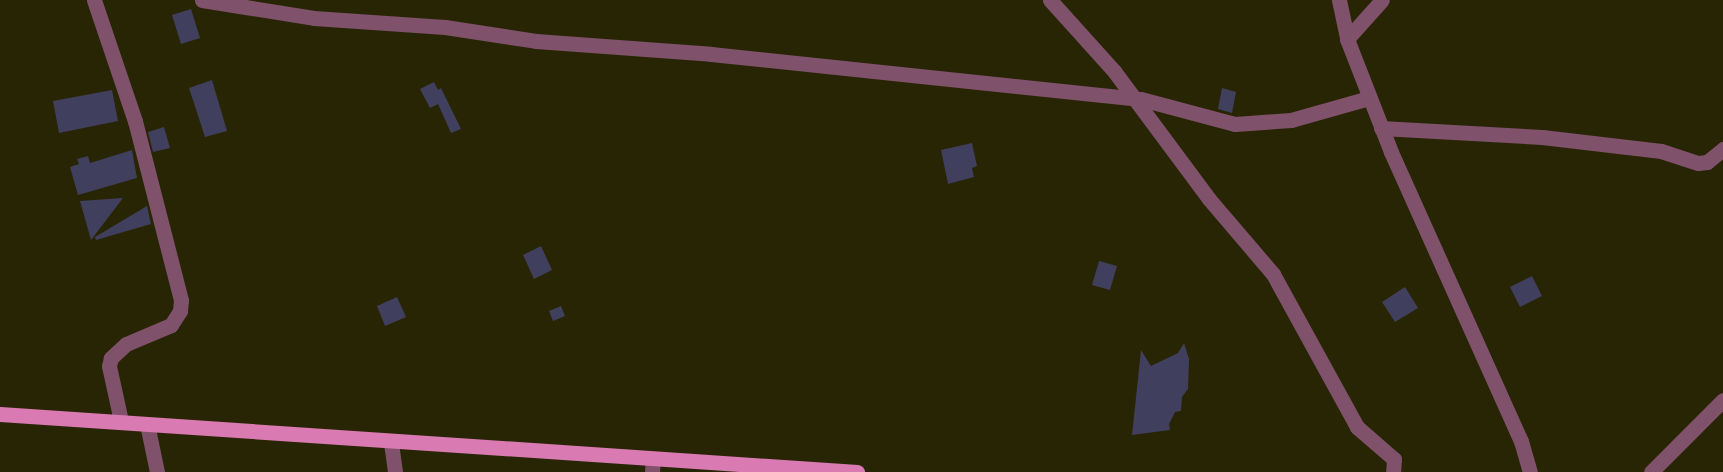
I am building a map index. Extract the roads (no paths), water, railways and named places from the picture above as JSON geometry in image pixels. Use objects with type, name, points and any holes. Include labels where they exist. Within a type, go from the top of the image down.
[{"type":"main road","points":[[0,414],[121,421],[652,465],[857,472]]},
{"type":"street","points":[[94,0],[135,121],[181,300],[171,325],[126,344],[111,358],[109,366],[121,421]]},
{"type":"street","points":[[202,0],[314,18],[445,27],[545,42],[711,54],[1134,98],[1235,124],[1256,125],[1291,120],[1369,98]]},
{"type":"street","points":[[1050,0],[1134,98],[1209,199],[1273,274],[1357,427],[1394,459],[1393,472]]},
{"type":"street","points":[[1339,0],[1347,39],[1381,128],[1521,441],[1530,472]]},
{"type":"street","points":[[1347,39],[1382,0]]},
{"type":"street","points":[[1381,128],[1542,137],[1661,151],[1698,163],[1707,162],[1723,149]]},
{"type":"street","points":[[1651,472],[1723,400]]},
{"type":"street","points":[[147,424],[157,472]]},
{"type":"street","points":[[391,443],[395,472]]}]
